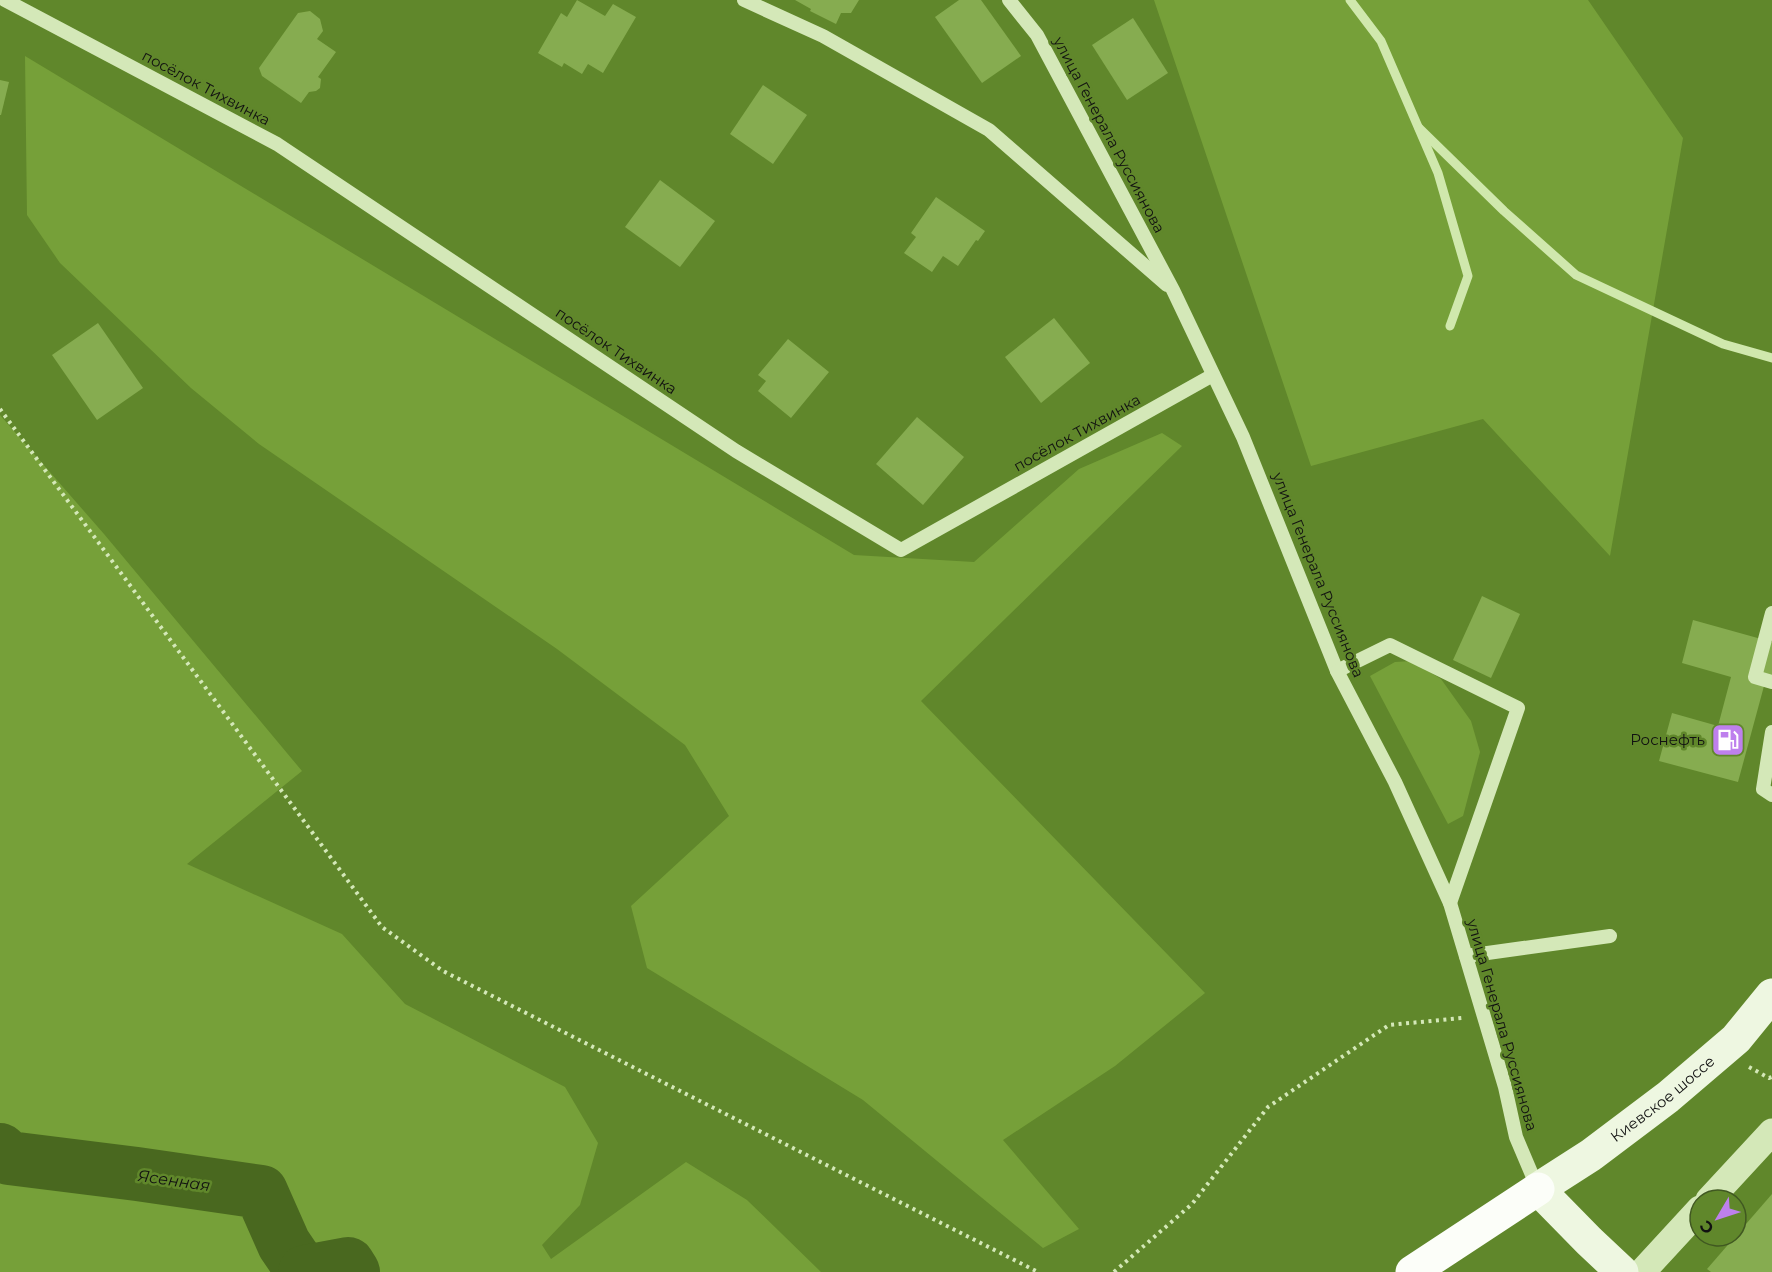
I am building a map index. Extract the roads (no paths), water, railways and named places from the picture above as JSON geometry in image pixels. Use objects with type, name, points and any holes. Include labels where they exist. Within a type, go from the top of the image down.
[{"type":"main road","name":"Киевское шоссе","points":[[1538,1189],[1591,1155],[1668,1097],[1736,1039],[1772,995]]},
{"type":"main road","points":[[1412,1272],[1538,1189],[1622,1272]]},
{"type":"street","points":[[1719,1188],[1772,1132]]},
{"type":"street","points":[[1642,1272],[1688,1222]]},
{"type":"lane","name":"посёлок Тихвинка","points":[[4,0],[277,144],[736,451],[902,550],[1213,375]]},
{"type":"lane","points":[[744,0],[823,36],[989,130],[1173,290]]},
{"type":"lane","name":"улица Генерала Руссиянова","points":[[1009,0],[1036,35],[1173,290],[1243,437],[1337,671],[1395,782],[1450,903],[1505,1087],[1516,1137],[1538,1189]]},
{"type":"lane","points":[[1772,613],[1755,677],[1772,682]]},
{"type":"lane","points":[[1337,671],[1390,645],[1518,708],[1450,903]]},
{"type":"lane","points":[[1772,732],[1763,789],[1772,795]]},
{"type":"lane","points":[[1466,956],[1610,936]]},
{"type":"waterway","points":[[1350,0],[1381,41],[1438,173],[1468,276],[1450,326]]},
{"type":"waterway","points":[[1419,128],[1504,211],[1576,275],[1723,344],[1772,358]]},
{"type":"waterway","name":"Ясенная","points":[[0,1150],[9,1158],[261,1192],[284,1244],[303,1272]]},
{"type":"waterway","name":"Ясенная","points":[[305,1272],[348,1264],[353,1272]]},
{"type":"place","name":"Роснефть","points":[[1728,740]]}]
